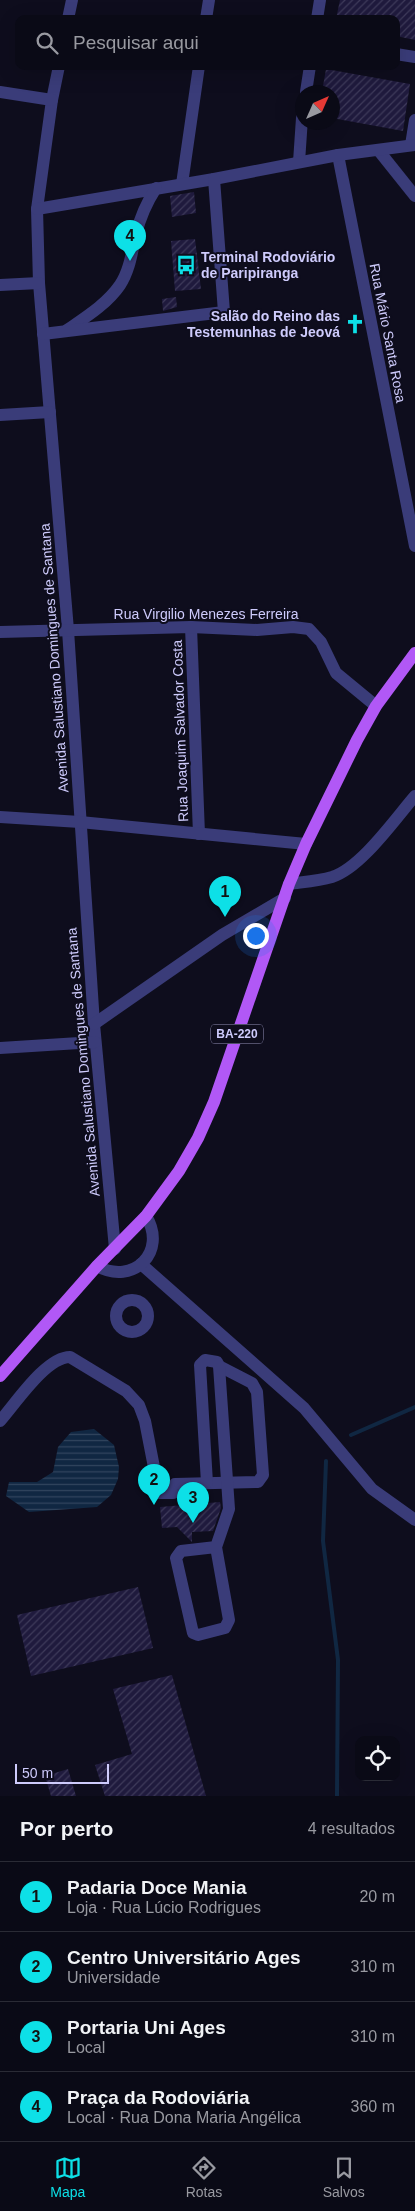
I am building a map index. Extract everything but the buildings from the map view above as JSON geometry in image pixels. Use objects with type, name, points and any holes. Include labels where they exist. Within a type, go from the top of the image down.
[{"type":"main road","name":"BA-220","points":[[0,1376],[96,1266],[146,1216],[179,1171],[210,1111],[289,884],[306,844],[356,740],[376,706],[415,653]]},
{"type":"street","points":[[69,15],[72,0]]},
{"type":"street","points":[[207,15],[209,0]]},
{"type":"street","points":[[318,15],[320,0]]},
{"type":"street","points":[[400,55],[415,57]]},
{"type":"street","name":"Avenida Salustiano Domingues de Santana","points":[[58,70],[52,100],[37,209],[39,283],[68,630],[95,1042],[114,1249]]},
{"type":"street","points":[[182,184],[198,70]]},
{"type":"street","points":[[307,85],[309,70]]},
{"type":"street","points":[[0,92],[52,100]]},
{"type":"street","points":[[37,209],[214,179],[338,155],[413,145],[415,120]]},
{"type":"street","points":[[298,162],[301,130]]},
{"type":"street","points":[[379,150],[415,196]]},
{"type":"street","name":"Rua Mário Santa Rosa","points":[[338,155],[415,546]]},
{"type":"street","points":[[43,334],[224,312],[214,179]]},
{"type":"street","points":[[65,331],[103,304],[120,284],[132,255],[136,234],[156,188]]},
{"type":"street","points":[[0,285],[39,283]]},
{"type":"street","points":[[0,416],[50,412]]},
{"type":"street","name":"Rua Virgilio Menezes Ferreira","points":[[0,632],[191,627],[258,630],[293,626],[309,629],[321,642],[336,673],[376,706]]},
{"type":"street","name":"Rua Joaquim Salvador Costa","points":[[191,627],[199,834]]},
{"type":"street","points":[[289,884],[331,878],[341,873],[362,856],[415,796]]},
{"type":"street","points":[[0,817],[80,822],[306,844]]},
{"type":"street","points":[[94,1024],[222,935],[284,898]]},
{"type":"street","points":[[0,1048],[95,1042]]},
{"type":"street","points":[[96,1266],[114,1273],[134,1270],[142,1264],[153,1245],[152,1230],[146,1216]]},
{"type":"street","points":[[142,1264],[304,1408],[372,1489],[415,1520]]},
{"type":"street","points":[[0,1421],[50,1364],[63,1357],[70,1357],[126,1391],[138,1405],[145,1421],[159,1492],[174,1493],[175,1484],[258,1482],[263,1475],[257,1392],[252,1383],[219,1366],[217,1362],[206,1360],[200,1366],[207,1483]]},
{"type":"street","points":[[216,1547],[181,1551],[176,1558],[193,1632],[196,1635],[221,1630],[228,1623],[216,1547],[229,1512],[219,1366]]},
{"type":"water","points":[[94,1429],[114,1445],[119,1467],[118,1479],[111,1495],[97,1507],[29,1512],[6,1496],[9,1482],[37,1482],[53,1472],[58,1447],[71,1432]]},
{"type":"waterway","points":[[351,1435],[415,1407]]},
{"type":"waterway","points":[[326,1461],[323,1541],[338,1660],[337,1796]]},
{"type":"place","name":"Praça da Rodoviária","points":[[130,261]]},
{"type":"place","name":"Terminal Rodoviário de Paripiranga","points":[[186,265]]},
{"type":"place","name":"Salão do Reino das Testemunhas de Jeová","points":[[355,324]]},
{"type":"place","name":"Padaria Doce Mania","points":[[225,917]]},
{"type":"place","name":"Centro Universitário Ages","points":[[154,1505]]},
{"type":"place","name":"Portaria Uni Ages","points":[[193,1523]]}]
